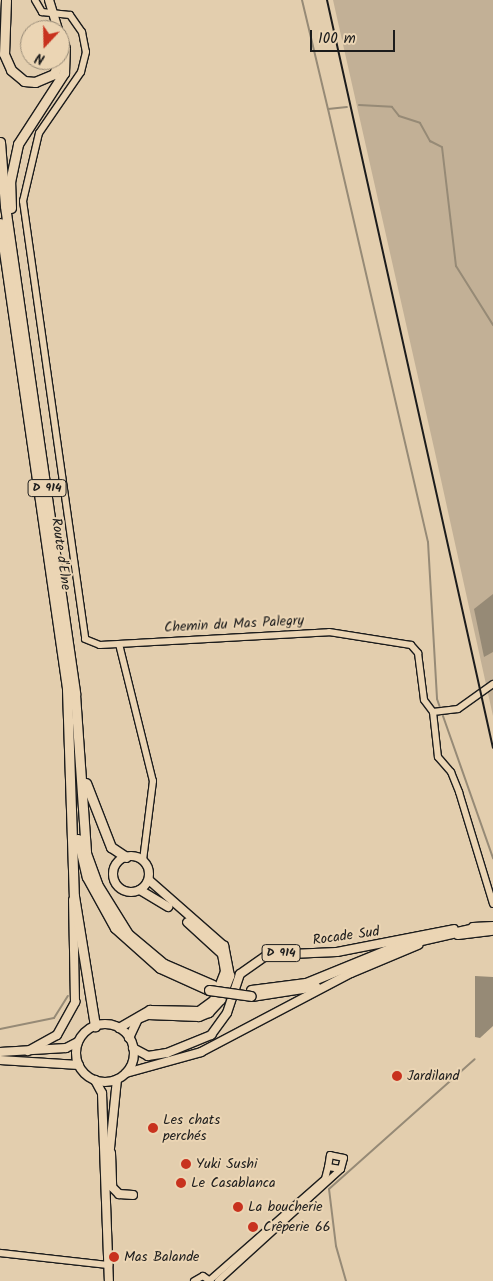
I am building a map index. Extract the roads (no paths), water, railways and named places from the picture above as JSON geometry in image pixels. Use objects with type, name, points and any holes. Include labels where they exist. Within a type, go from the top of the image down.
[{"type":"highway","points":[[0,34],[4,0]]},
{"type":"highway","points":[[4,0],[4,54],[11,70],[24,81],[35,82],[54,74],[55,70]]},
{"type":"highway","points":[[17,283],[12,163],[22,134],[64,70]]},
{"type":"highway","name":"Route d'Elne","points":[[0,142],[17,283],[75,694]]},
{"type":"highway","name":"Route d'Elne","points":[[0,223],[66,689],[73,802]]},
{"type":"highway","points":[[0,255],[28,423]]},
{"type":"highway","points":[[75,694],[87,787],[111,847],[130,856]]},
{"type":"highway","name":"D 914","points":[[75,694],[83,832],[97,884],[118,920],[143,948],[184,974],[211,987]]},
{"type":"highway","points":[[73,802],[74,896],[95,1026]]},
{"type":"highway","name":"D 914","points":[[73,802],[87,877],[115,928],[160,968],[211,987],[251,993],[304,990],[351,973]]},
{"type":"highway","name":"D 914","points":[[251,993],[306,983],[416,939],[478,927]]},
{"type":"main road","points":[[48,0],[55,20]]},
{"type":"main road","points":[[129,1038],[138,1019],[148,1015],[199,1017],[209,1013],[221,1000],[230,976],[224,946],[149,880],[143,860],[130,856],[116,864],[115,882],[128,892],[140,890],[149,880]]},
{"type":"main road","points":[[0,1052],[66,1048],[78,1042],[95,1026],[119,1028],[150,1010],[207,1007],[225,971],[218,948],[167,906],[140,890]]},
{"type":"main road","points":[[28,1051],[57,1035],[75,1002],[74,896]]},
{"type":"main road","name":"Rocade Sud","points":[[133,1048],[140,1054],[158,1054],[211,1035],[227,1013],[240,974],[267,955],[337,952],[478,927],[493,928]]},
{"type":"main road","name":"Rocade Sud","points":[[126,1073],[201,1052],[351,973],[412,946],[493,928]]},
{"type":"main road","points":[[96,1080],[117,1079],[126,1073],[133,1048],[129,1038],[119,1028]]},
{"type":"main road","points":[[78,1042],[78,1065]]},
{"type":"main road","points":[[0,1060],[78,1065],[96,1080],[102,1093],[109,1281]]},
{"type":"main road","points":[[107,1192],[117,1079]]},
{"type":"main road","points":[[112,1128],[112,1187],[119,1194],[133,1195]]},
{"type":"street","points":[[35,0],[38,10],[69,14],[82,32],[85,63],[39,134],[23,201],[81,630],[89,643],[119,644],[153,781],[142,842],[143,860]]},
{"type":"street","name":"Chemin du Mas Palegry","points":[[119,644],[311,632],[397,640],[418,653],[424,700],[435,712]]},
{"type":"street","points":[[493,684],[458,709],[435,712],[438,757],[451,772],[459,792],[493,904]]},
{"type":"street","points":[[130,856],[142,842]]},
{"type":"street","points":[[194,1281],[203,1276],[210,1281],[325,1178],[330,1155],[340,1154],[345,1162],[341,1170],[218,1281]]},
{"type":"street","points":[[328,1167],[341,1170]]},
{"type":"street","points":[[0,1254],[109,1265]]},
{"type":"waterway","points":[[302,0],[328,109],[347,107]]},
{"type":"waterway","points":[[359,105],[392,107],[399,116],[420,123],[430,141],[442,147],[456,266],[493,325]]},
{"type":"waterway","points":[[328,109],[428,542],[437,699],[493,858]]},
{"type":"waterway","points":[[0,1029],[54,1018],[68,996]]},
{"type":"waterway","points":[[346,1281],[336,1246],[329,1189],[475,1059]]},
{"type":"railway","points":[[327,0],[493,748]]},
{"type":"place","name":"Jardiland","points":[[397,1076]]},
{"type":"place","name":"Les chats perchés","points":[[153,1128]]},
{"type":"place","name":"Yuki Sushi","points":[[186,1164]]},
{"type":"place","name":"Le Casablanca","points":[[181,1183]]},
{"type":"place","name":"La boucherie","points":[[238,1207]]},
{"type":"place","name":"Crêperie 66","points":[[253,1227]]},
{"type":"place","name":"Mas Balande","points":[[114,1257]]}]
